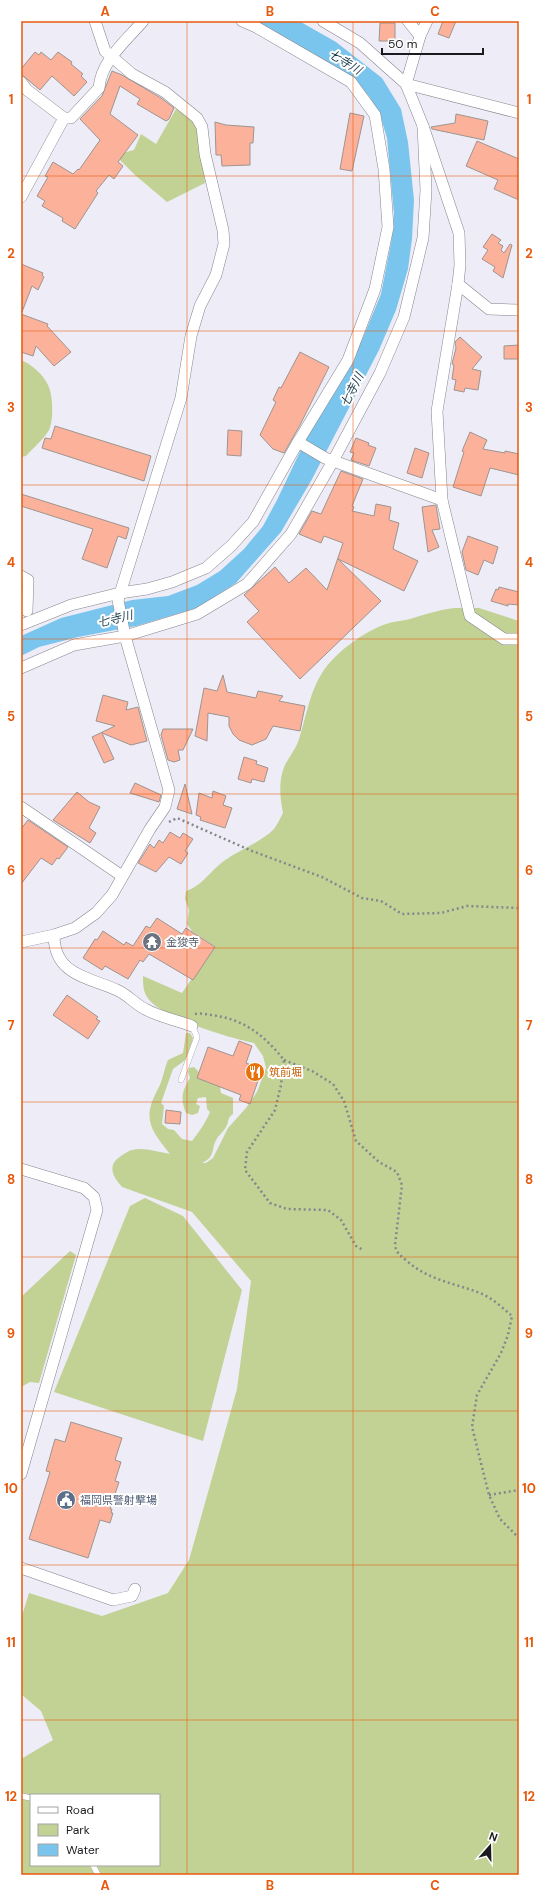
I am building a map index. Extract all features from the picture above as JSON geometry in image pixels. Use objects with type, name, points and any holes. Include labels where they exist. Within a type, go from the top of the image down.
[{"type":"street","points":[[21,942],[54,935],[75,928],[96,913],[112,895],[150,829],[166,807],[169,790],[125,633],[119,597],[181,398],[191,336],[198,314],[216,275],[224,244],[223,230],[205,154],[202,127],[197,118],[165,92],[132,74],[111,57],[105,51],[95,21]]},
{"type":"street","points":[[21,82],[27,90],[64,118],[71,118],[99,88],[100,77],[111,57],[143,21]]},
{"type":"street","points":[[21,625],[71,605],[119,597],[172,582],[206,568],[231,546],[253,522],[348,360],[375,288],[388,227],[384,169],[375,115],[351,82],[256,27],[242,21]]},
{"type":"street","points":[[323,21],[360,43],[406,84],[423,126],[459,233],[460,265],[458,284],[436,411],[442,500],[470,616],[504,639],[519,639]]},
{"type":"street","points":[[408,21],[420,36]]},
{"type":"street","points":[[406,84],[420,36],[427,21]]},
{"type":"street","points":[[406,84],[519,113]]},
{"type":"street","points":[[21,197],[64,118]]},
{"type":"street","points":[[21,668],[74,646],[197,614],[247,584],[291,534],[329,459],[380,373],[404,317],[423,238],[426,190],[423,126]]},
{"type":"street","points":[[458,284],[489,309],[519,310]]},
{"type":"street","points":[[300,444],[329,459],[442,500]]},
{"type":"street","points":[[21,576],[28,580],[24,610],[37,618]]},
{"type":"street","points":[[21,807],[122,876]]},
{"type":"street","points":[[54,935],[54,948],[58,959],[66,968],[87,980],[119,990],[146,1009],[192,1026]]},
{"type":"street","points":[[21,1169],[84,1188],[94,1196],[97,1210],[21,1474]]},
{"type":"street","points":[[21,1568],[113,1600],[132,1596],[135,1589]]},
{"type":"lane","points":[[181,1080],[197,1037],[192,1026]]},
{"type":"lane","points":[[94,1866],[98,1875]]},
{"type":"path","points":[[150,829],[162,826],[177,818],[252,851],[322,876],[362,898],[381,901],[402,914],[441,912],[468,906],[519,908]]},
{"type":"path","points":[[180,1022],[198,1013],[219,1016],[248,1025],[269,1041],[284,1060],[312,1071],[333,1084],[344,1101],[356,1141],[379,1162],[397,1172],[402,1185],[394,1245],[396,1251],[418,1271],[447,1283],[481,1293],[500,1305],[512,1316],[508,1335],[501,1353],[477,1395],[472,1427],[489,1495],[500,1519],[519,1538]]},
{"type":"path","points":[[284,1060],[281,1085],[275,1110],[247,1152],[245,1170],[270,1203],[287,1209],[328,1210],[341,1220],[356,1246],[363,1250]]},
{"type":"path","points":[[489,1495],[519,1490]]},
{"type":"green space","points":[[176,109],[192,119],[199,130],[205,183],[167,202],[135,175],[115,155],[134,150],[141,134],[156,144]]},
{"type":"green space","points":[[21,360],[29,364],[46,381],[51,395],[52,420],[47,434],[26,456],[21,457]]},
{"type":"green space","points":[[454,608],[479,608],[519,621],[519,1875],[21,1875],[21,1759],[53,1740],[41,1711],[21,1694],[21,1619],[29,1593],[102,1616],[168,1593],[189,1560],[237,1389],[251,1281],[192,1212],[122,1187],[112,1171],[114,1163],[117,1159],[132,1150],[146,1149],[170,1154],[153,1130],[149,1115],[168,1060],[183,1053],[186,1033],[190,1033],[193,1038],[188,1056],[173,1069],[161,1103],[164,1106],[162,1124],[168,1129],[174,1130],[182,1139],[192,1141],[210,1112],[207,1109],[206,1097],[198,1098],[196,1104],[200,1106],[198,1113],[192,1115],[186,1113],[183,1103],[183,1095],[190,1078],[188,1072],[189,1068],[194,1067],[201,1074],[220,1087],[221,1093],[233,1098],[233,1114],[229,1117],[227,1125],[218,1137],[212,1155],[202,1163],[206,1163],[213,1158],[228,1128],[246,1108],[257,1092],[266,1068],[263,1056],[254,1043],[229,1037],[196,1026],[154,1005],[147,997],[143,976],[182,993],[214,946],[192,931],[187,924],[189,910],[185,899],[186,891],[202,882],[224,861],[268,834],[277,825],[283,813],[280,789],[281,777],[285,765],[298,742],[314,689],[327,665],[360,637],[378,627],[432,612]]},
{"type":"green space","points":[[145,1198],[183,1216],[242,1290],[203,1441],[54,1392],[130,1206]]},
{"type":"green space","points":[[70,1251],[76,1255],[39,1383],[30,1382],[21,1387],[21,1297]]},
{"type":"water","name":"七寺川","points":[[255,21],[299,21],[336,42],[382,78],[401,109],[408,142],[414,200],[412,239],[408,269],[396,310],[379,350],[311,481],[281,532],[236,583],[197,608],[136,626],[78,637],[39,647],[21,656],[21,636],[61,618],[132,600],[168,596],[197,585],[220,571],[244,549],[263,526],[277,500],[307,437],[362,340],[381,294],[391,243],[394,214],[387,138],[381,118],[369,96],[344,75]]},
{"type":"building","points":[[443,21],[456,21],[449,38],[438,34]]},
{"type":"building","points":[[380,23],[395,23],[395,41],[379,41]]},
{"type":"building","points":[[35,52],[39,55],[41,52],[51,60],[58,52],[72,62],[71,64],[83,74],[81,76],[87,82],[74,96],[52,76],[40,90],[21,74],[21,69]]},
{"type":"building","points":[[112,71],[122,75],[161,98],[174,108],[169,119],[166,121],[137,104],[140,99],[120,86],[110,114],[138,135],[118,162],[123,166],[114,179],[109,175],[96,191],[98,193],[75,229],[62,221],[63,218],[42,206],[45,201],[37,196],[48,177],[45,176],[53,162],[73,174],[78,169],[79,170],[100,140],[80,119],[102,96]]},
{"type":"building","points":[[350,113],[364,116],[352,171],[340,169]]},
{"type":"building","points":[[456,114],[488,121],[484,140],[432,129],[431,127],[455,123]]},
{"type":"building","points":[[215,122],[226,125],[254,127],[253,143],[250,143],[250,165],[222,166],[221,155],[216,155]]},
{"type":"building","points":[[477,141],[519,159],[519,200],[494,189],[498,180],[466,166]]},
{"type":"building","points":[[492,234],[501,240],[498,243],[503,246],[501,250],[504,253],[510,244],[512,245],[503,278],[493,271],[495,267],[482,259],[488,250],[483,247]]},
{"type":"building","points":[[21,264],[43,273],[42,275],[44,277],[38,290],[32,286],[22,312]]},
{"type":"building","points":[[21,314],[48,324],[47,326],[71,352],[54,366],[36,346],[33,356],[21,352]]},
{"type":"building","points":[[460,337],[482,357],[472,369],[481,371],[478,390],[465,388],[464,392],[454,390],[456,380],[452,379],[454,365],[452,364],[456,348],[455,342]]},
{"type":"building","points":[[519,345],[519,359],[504,359],[504,346]]},
{"type":"building","points":[[300,352],[329,367],[284,453],[273,449],[260,435],[276,402],[273,400],[279,387],[281,388]]},
{"type":"building","points":[[55,426],[151,456],[144,481],[42,448],[45,438],[51,439]]},
{"type":"building","points":[[228,430],[242,431],[241,456],[227,455]]},
{"type":"building","points":[[470,432],[487,440],[483,449],[519,454],[519,475],[490,468],[481,496],[453,487],[464,452],[462,451]]},
{"type":"building","points":[[356,438],[369,443],[368,445],[376,448],[369,466],[351,460],[354,453],[350,452]]},
{"type":"building","points":[[415,448],[429,453],[422,478],[407,473]]},
{"type":"building","points":[[341,471],[363,479],[352,506],[354,507],[352,511],[374,516],[376,504],[391,507],[389,520],[399,523],[393,549],[418,561],[404,591],[338,559],[381,601],[300,679],[247,622],[259,611],[244,595],[275,567],[289,583],[306,568],[327,590],[343,543],[324,536],[321,543],[299,534],[312,511],[321,514]]},
{"type":"building","points":[[21,494],[129,528],[126,539],[118,536],[107,568],[82,559],[93,529],[21,506]]},
{"type":"building","points":[[436,505],[440,529],[432,530],[439,547],[428,552],[422,507]]},
{"type":"building","points":[[468,536],[498,547],[493,564],[484,560],[478,575],[466,570],[462,552]]},
{"type":"building","points":[[499,587],[519,592],[519,605],[508,604],[508,606],[491,601],[496,589],[498,590]]},
{"type":"building","points":[[223,675],[227,692],[256,698],[258,691],[283,696],[279,701],[305,706],[300,731],[273,726],[266,739],[252,745],[239,740],[233,734],[229,726],[229,717],[208,713],[207,741],[195,736],[204,688],[217,691]]},
{"type":"building","points":[[103,695],[128,702],[126,710],[138,707],[147,741],[131,745],[102,733],[114,759],[104,763],[92,737],[115,726],[96,721]]},
{"type":"building","points":[[163,729],[193,729],[183,750],[178,750],[180,760],[174,762],[168,760],[161,735]]},
{"type":"building","points":[[244,757],[257,761],[256,764],[268,768],[264,782],[252,779],[251,783],[238,779]]},
{"type":"building","points":[[135,783],[161,795],[159,802],[130,793]]},
{"type":"building","points":[[185,784],[192,814],[177,809]]},
{"type":"building","points":[[213,791],[226,796],[223,805],[232,808],[225,828],[200,820],[201,817],[196,815],[199,793],[212,798]]},
{"type":"building","points":[[77,792],[89,802],[100,807],[89,828],[96,833],[90,843],[53,820]]},
{"type":"building","points":[[28,820],[68,847],[59,859],[57,858],[52,865],[41,858],[21,884],[21,829]]},
{"type":"building","points":[[170,832],[180,838],[183,833],[193,839],[185,851],[188,853],[181,864],[169,857],[156,872],[138,863],[150,844],[154,848],[159,840],[163,843]]},
{"type":"building","points":[[157,918],[182,934],[186,928],[215,947],[193,980],[149,954],[143,962],[140,960],[128,979],[105,966],[102,970],[83,958],[95,939],[97,940],[103,931],[124,945],[126,942],[133,946],[146,926],[150,928]]},
{"type":"building","points":[[67,995],[98,1017],[96,1019],[100,1021],[88,1039],[53,1015]]},
{"type":"building","name":"筑前堀","points":[[239,1041],[252,1046],[246,1063],[262,1069],[250,1104],[239,1100],[241,1095],[197,1078],[208,1047],[233,1056]]},
{"type":"building","points":[[166,1110],[181,1112],[180,1124],[165,1123]]},
{"type":"building","points":[[71,1422],[122,1438],[115,1460],[121,1462],[115,1481],[119,1482],[110,1509],[112,1509],[111,1513],[113,1513],[110,1523],[100,1520],[88,1558],[29,1539],[50,1472],[46,1471],[55,1439],[65,1442]]},
{"type":"place","name":"金狻寺","points":[[152,942]]},
{"type":"place","name":"筑前堀","points":[[255,1072]]},
{"type":"place","name":"福岡県警射撃場","points":[[66,1500]]}]
